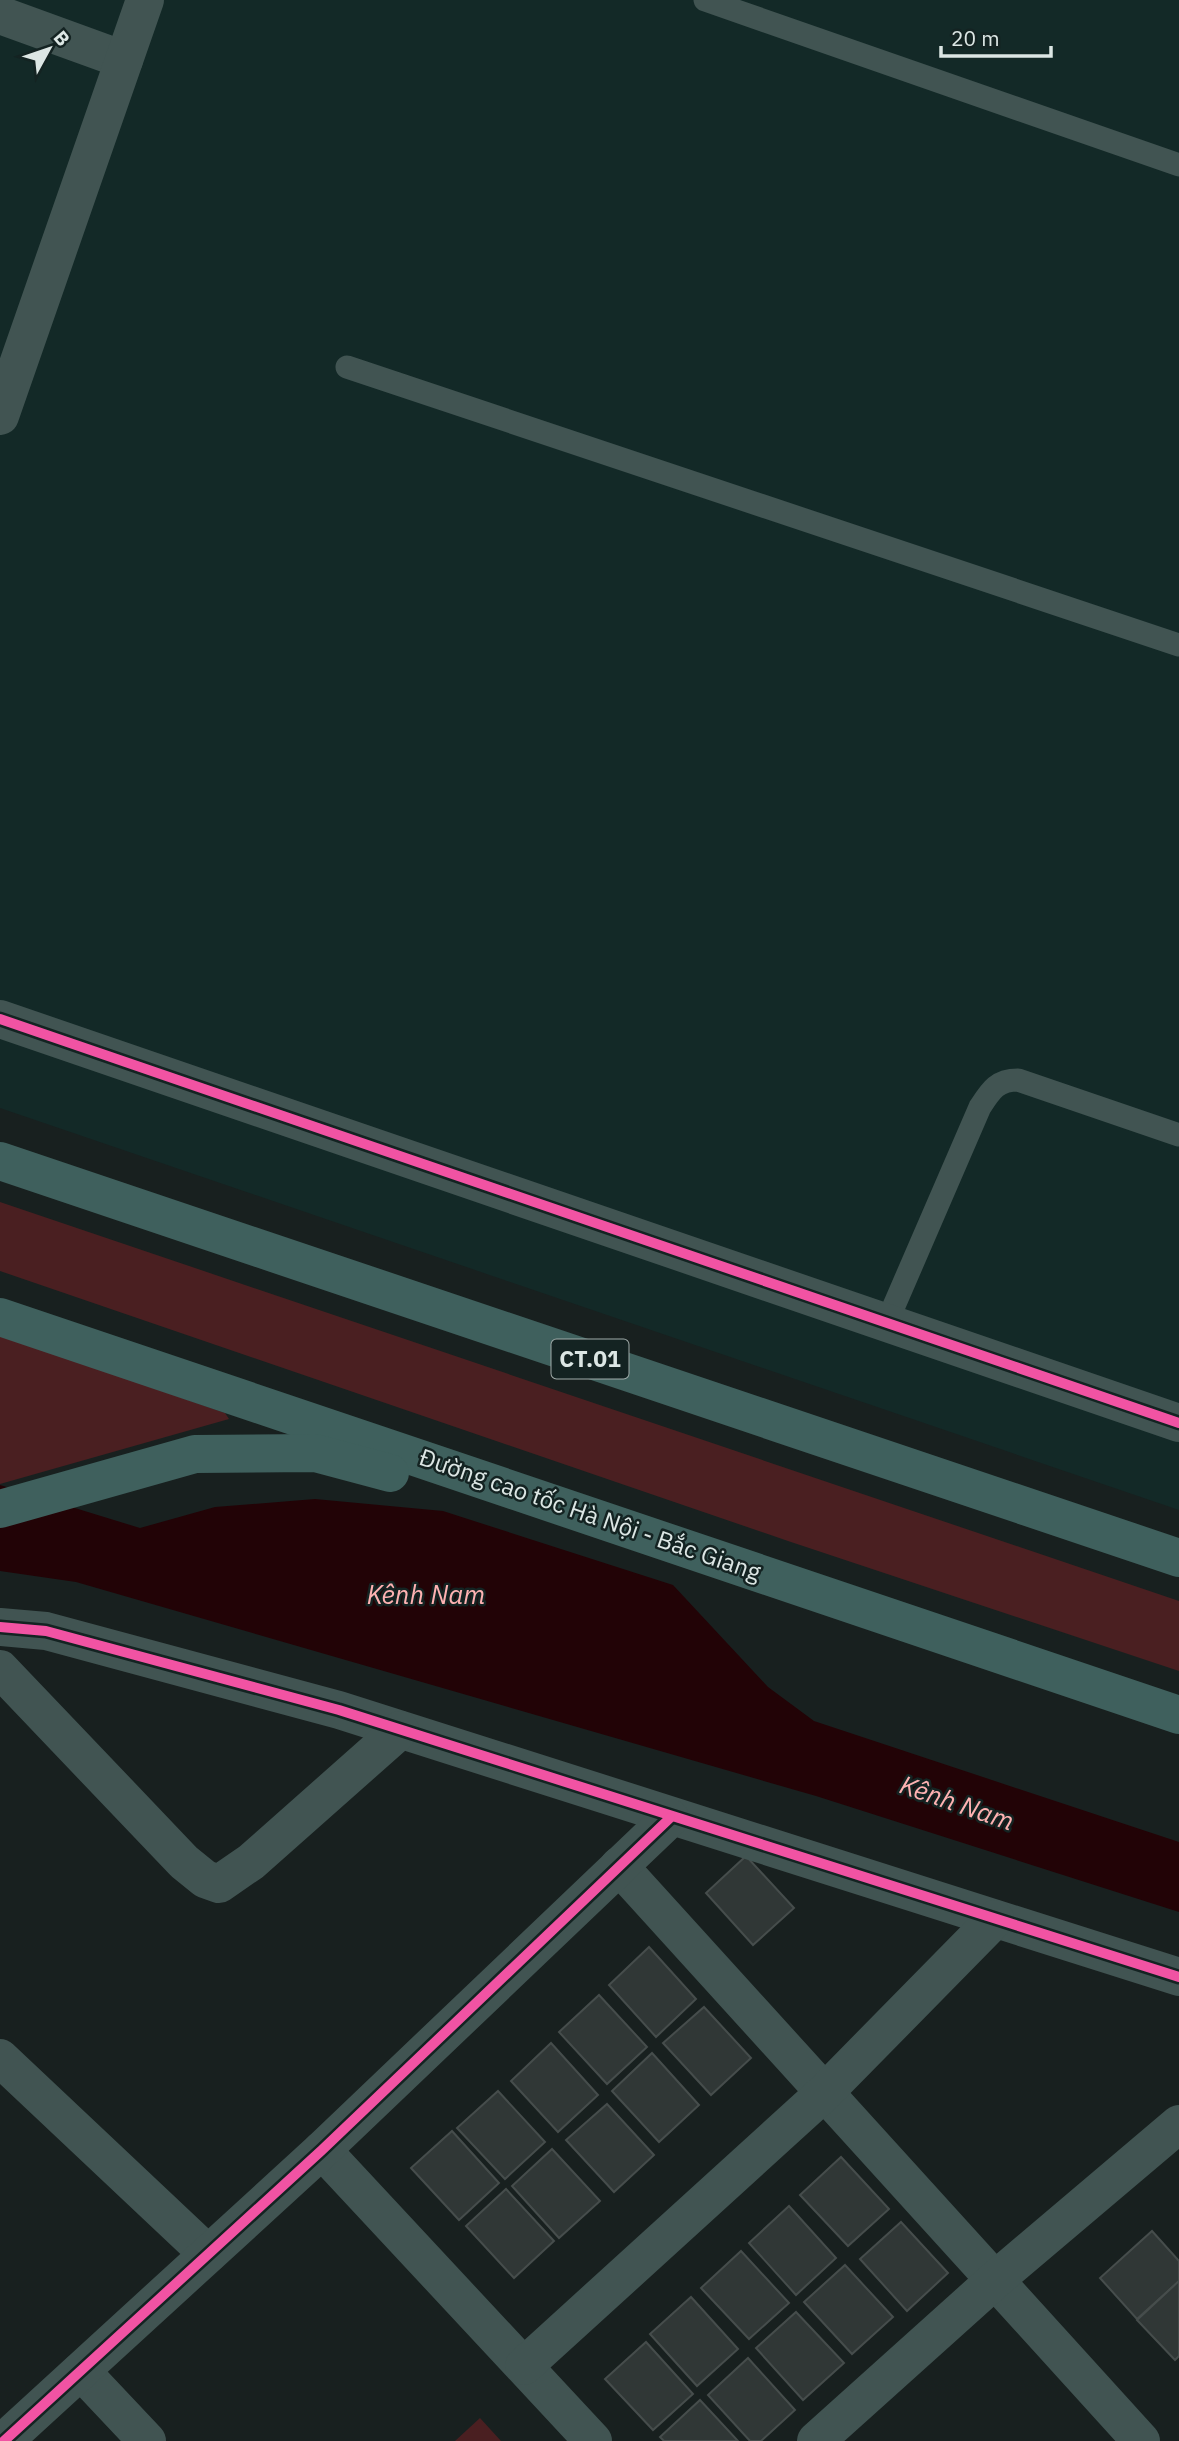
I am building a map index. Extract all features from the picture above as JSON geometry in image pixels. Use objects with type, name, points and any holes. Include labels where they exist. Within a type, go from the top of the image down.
[{"type":"highway","name":"CT.01","points":[[0,1160],[1179,1558]]},
{"type":"highway","name":"Đường cao tốc Hà Nội - Bắc Giang","points":[[0,1317],[1179,1715]]},
{"type":"highway","points":[[0,1509],[195,1454],[315,1453],[766,1575]]},
{"type":"street","points":[[0,416],[145,0]]},
{"type":"street","points":[[0,15],[124,60]]},
{"type":"street","points":[[0,1019],[1179,1423]]},
{"type":"street","points":[[0,1627],[46,1631],[339,1710],[670,1818],[1179,1977]]},
{"type":"street","points":[[0,1669],[184,1861],[205,1879],[219,1884],[251,1862],[400,1730]]},
{"type":"street","points":[[4,2441],[322,2150],[670,1818]]},
{"type":"street","points":[[619,1866],[1141,2441]]},
{"type":"street","points":[[524,2367],[824,2093],[995,1919]]},
{"type":"street","points":[[0,2058],[208,2254]]},
{"type":"street","points":[[816,2441],[995,2280],[1179,2124]]},
{"type":"street","points":[[322,2150],[593,2441]]},
{"type":"street","points":[[81,2371],[147,2441]]},
{"type":"lane","points":[[705,0],[1179,165]]},
{"type":"lane","points":[[347,367],[1179,645]]},
{"type":"lane","points":[[887,1322],[980,1107],[994,1086],[1005,1080],[1018,1080],[1179,1135]]},
{"type":"shaded area","points":[[0,0],[1179,0],[1179,1510],[0,1108]]},
{"type":"shaded area","points":[[0,1202],[1179,1601],[1179,1671],[788,1541],[0,1271]]},
{"type":"shaded area","points":[[0,1334],[225,1413],[229,1419],[0,1484]]},
{"type":"shaded area","points":[[480,2418],[501,2441],[455,2441]]},
{"type":"water","name":"Kênh Nam","points":[[0,1485],[140,1528],[215,1507],[315,1499],[443,1511],[673,1585],[768,1687],[814,1721],[1179,1842],[1179,1912],[816,1796],[76,1582],[0,1571]]},
{"type":"building","points":[[746,1856],[794,1908],[753,1945],[706,1893]]},
{"type":"building","points":[[649,1947],[696,1999],[656,2037],[609,1985]]},
{"type":"building","points":[[599,1995],[647,2047],[607,2084],[559,2032]]},
{"type":"building","points":[[704,2007],[751,2058],[711,2095],[663,2043]]},
{"type":"building","points":[[551,2043],[598,2095],[558,2132],[511,2081]]},
{"type":"building","points":[[652,2053],[699,2105],[659,2142],[612,2091]]},
{"type":"building","points":[[498,2091],[545,2142],[505,2179],[457,2128]]},
{"type":"building","points":[[607,2104],[654,2155],[614,2192],[566,2140]]},
{"type":"building","points":[[452,2131],[499,2183],[459,2220],[411,2168]]},
{"type":"building","points":[[552,2149],[600,2201],[559,2238],[512,2186]]},
{"type":"building","points":[[841,2157],[889,2209],[848,2246],[800,2195]]},
{"type":"building","points":[[506,2189],[554,2241],[514,2278],[466,2226]]},
{"type":"building","points":[[789,2206],[836,2258],[796,2295],[749,2243]]},
{"type":"building","points":[[901,2222],[948,2273],[907,2311],[860,2259]]},
{"type":"building","points":[[1152,2231],[1179,2261],[1179,2281],[1137,2319],[1100,2278]]},
{"type":"building","points":[[741,2251],[789,2303],[749,2339],[701,2288]]},
{"type":"building","points":[[845,2265],[893,2317],[852,2354],[804,2302]]},
{"type":"building","points":[[1179,2281],[1179,2356],[1175,2360],[1137,2320]]},
{"type":"building","points":[[691,2297],[738,2349],[697,2386],[650,2334]]},
{"type":"building","points":[[796,2312],[844,2363],[803,2400],[756,2348]]},
{"type":"building","points":[[646,2342],[693,2394],[653,2430],[605,2379]]},
{"type":"building","points":[[748,2358],[795,2410],[761,2441],[750,2441],[708,2395]]},
{"type":"building","points":[[700,2400],[738,2441],[664,2441],[660,2437]]},
{"type":"cycle path","points":[[0,1019],[1179,1423]]},
{"type":"cycle path","points":[[0,1627],[46,1631],[339,1710],[1179,1977]]},
{"type":"cycle path","points":[[4,2441],[322,2150],[670,1818]]}]
